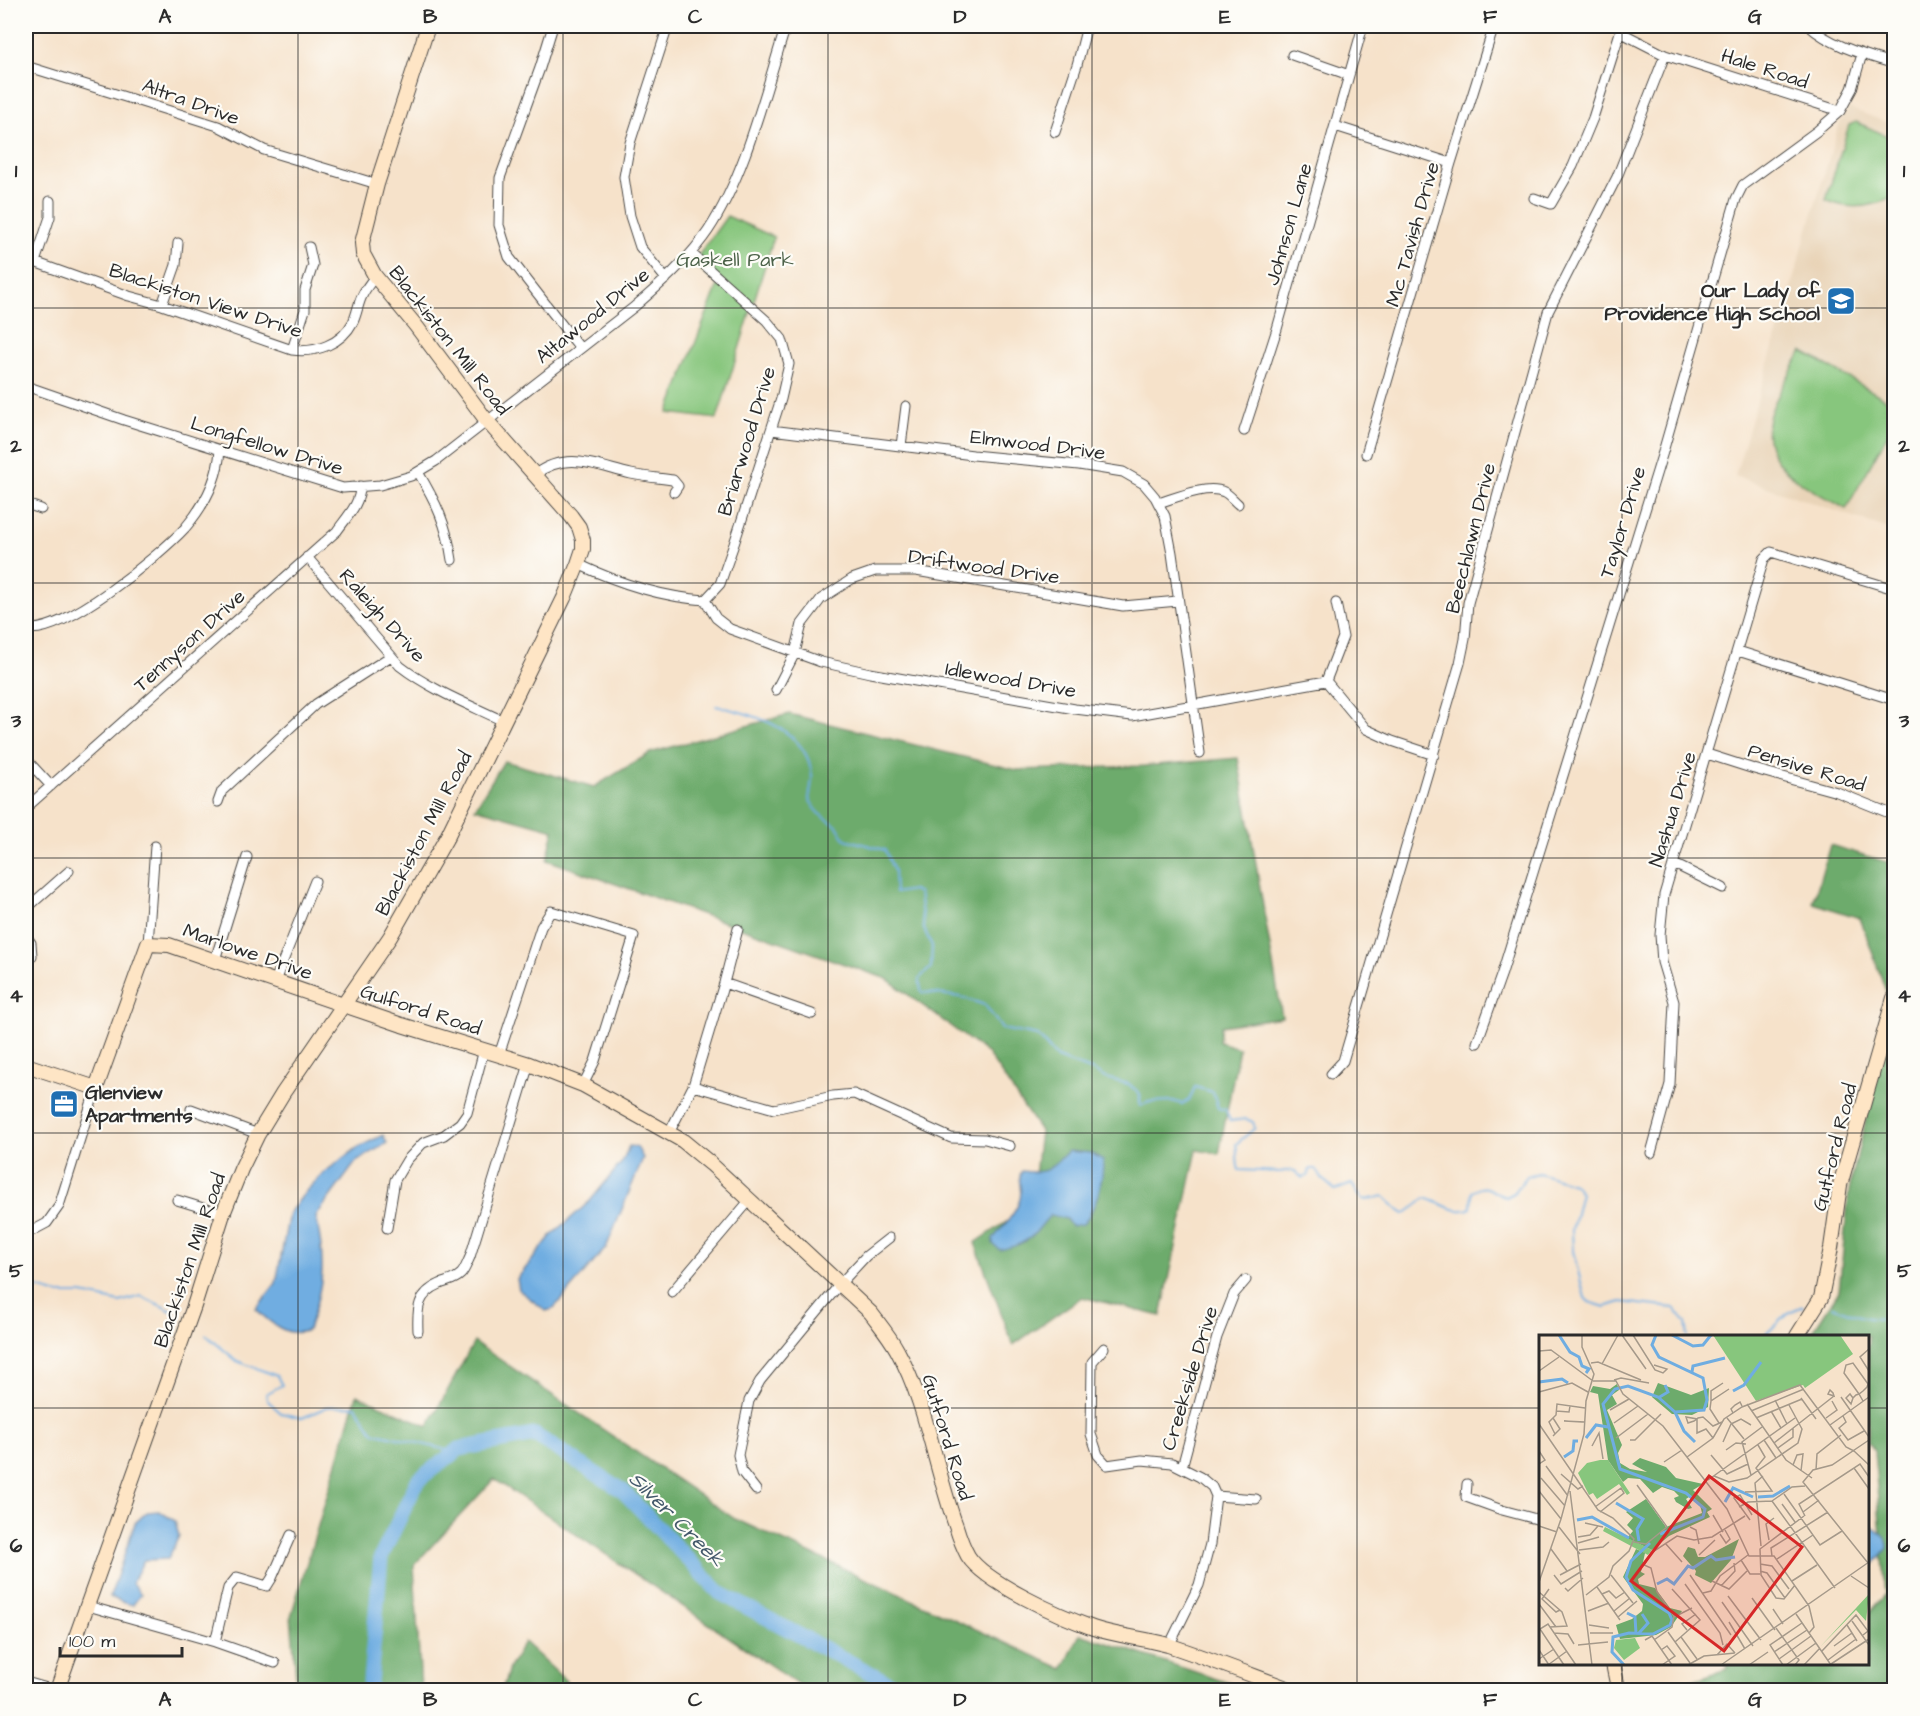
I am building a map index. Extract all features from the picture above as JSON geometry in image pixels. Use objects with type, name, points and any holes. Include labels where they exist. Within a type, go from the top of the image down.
[{"type":"street","name":"Blackiston Mill Road","points":[[56,1690],[194,1306],[223,1214],[258,1134],[283,1093],[390,937],[447,837],[564,598],[584,549],[579,527],[487,421],[416,326],[375,276],[366,260],[362,245],[376,184],[428,26]]},
{"type":"street","points":[[554,26],[500,178],[499,225],[509,257],[580,348]]},
{"type":"street","points":[[666,279],[640,247],[630,216],[624,177],[630,144],[668,26]]},
{"type":"street","name":"Altawood Drive","points":[[487,421],[634,307],[666,279],[707,233],[726,201],[740,168],[786,26]]},
{"type":"street","points":[[1055,132],[1087,26]]},
{"type":"street","name":"Johnson Lane","points":[[1244,431],[1276,329],[1363,26]]},
{"type":"street","name":"Mc Tavish Drive","points":[[1366,454],[1451,163],[1494,26]]},
{"type":"street","points":[[1809,26],[1826,38],[1862,54],[1894,64]]},
{"type":"street","points":[[1534,198],[1551,204],[1573,166],[1599,101],[1621,29]]},
{"type":"street","name":"Hale Road","points":[[1621,29],[1665,55],[1840,111]]},
{"type":"street","name":"Taylor Drive","points":[[1477,1043],[1502,973],[1663,452],[1736,200],[1743,185],[1817,131],[1840,111],[1852,89],[1862,54]]},
{"type":"street","points":[[1292,55],[1349,75]]},
{"type":"street","name":"Beechlawn Drive","points":[[1331,1074],[1343,1061],[1434,754],[1465,639],[1468,603],[1548,312],[1617,177],[1665,55]]},
{"type":"street","name":"Altra Drive","points":[[26,66],[218,126],[264,150],[376,184]]},
{"type":"street","points":[[1335,126],[1451,163]]},
{"type":"street","points":[[30,261],[50,217],[50,201]]},
{"type":"street","points":[[162,305],[176,265],[178,243]]},
{"type":"street","points":[[292,350],[305,310],[305,290],[313,265],[309,247]]},
{"type":"street","name":"Briarwood Drive","points":[[691,253],[754,308],[782,339],[789,364],[771,430],[720,584],[705,600]]},
{"type":"street","name":"Blackiston View Drive","points":[[30,261],[292,350],[308,352],[321,349],[339,339],[352,324],[363,294],[375,276]]},
{"type":"street","name":"Longfellow Drive","points":[[26,386],[343,488],[380,485],[411,476],[487,421]]},
{"type":"street","points":[[901,446],[906,406]]},
{"type":"street","name":"Elmwood Drive","points":[[771,430],[1079,465],[1123,472],[1144,484],[1165,516],[1200,753]]},
{"type":"street","points":[[26,628],[54,624],[99,599],[158,554],[186,526],[209,493],[219,468],[220,450]]},
{"type":"street","points":[[534,475],[547,465],[556,462],[586,462],[632,474],[673,480],[678,486],[674,492]]},
{"type":"street","points":[[418,472],[436,502],[449,535],[452,560]]},
{"type":"street","name":"Tennyson Drive","points":[[26,808],[337,531],[356,505],[361,495],[360,486]]},
{"type":"street","points":[[1158,503],[1188,493],[1206,490],[1224,491],[1238,504]]},
{"type":"street","points":[[26,504],[41,509]]},
{"type":"street","name":"Nashua Drive","points":[[1651,1153],[1670,1084],[1674,1002],[1662,962],[1660,934],[1664,895],[1764,559],[1772,552],[1894,589]]},
{"type":"street","name":"Raleigh Drive","points":[[307,557],[400,666],[439,691],[503,721]]},
{"type":"street","points":[[578,564],[605,577],[676,598],[705,600]]},
{"type":"street","name":"Driftwood Drive","points":[[776,690],[795,653],[802,624],[821,599],[852,579],[875,571],[916,571],[1123,606],[1178,601]]},
{"type":"street","name":"Idlewood Drive","points":[[705,600],[716,618],[730,629],[821,662],[870,673],[1075,709],[1132,716],[1326,681]]},
{"type":"street","points":[[1336,603],[1344,637],[1326,681],[1366,729],[1392,741],[1434,754]]},
{"type":"street","points":[[1738,651],[1894,700]]},
{"type":"street","points":[[218,802],[222,791],[316,704],[391,656]]},
{"type":"street","name":"Pensive Road","points":[[1707,754],[1837,792],[1894,815]]},
{"type":"street","points":[[26,759],[51,786]]},
{"type":"street","points":[[26,1229],[32,1231],[47,1223],[59,1206],[96,1088],[148,944],[155,846]]},
{"type":"street","points":[[215,960],[247,857]]},
{"type":"street","points":[[1674,864],[1724,888]]},
{"type":"street","points":[[26,909],[69,871]]},
{"type":"street","points":[[275,981],[315,881]]},
{"type":"street","points":[[499,1055],[541,927],[551,911],[634,936],[595,1061],[584,1085]]},
{"type":"street","points":[[669,1133],[693,1086],[738,929]]},
{"type":"street","points":[[26,936],[31,943],[32,956],[26,963]]},
{"type":"street","name":"Marlowe Drive","points":[[148,944],[169,945],[345,1005]]},
{"type":"street","points":[[724,983],[812,1014]]},
{"type":"street","name":"Gutford Road","points":[[1798,1335],[1821,1298],[1840,1185],[1894,998]]},
{"type":"street","name":"Gulford Road","points":[[345,1005],[484,1050]]},
{"type":"street","points":[[387,1228],[395,1180],[407,1160],[423,1143],[444,1135],[460,1123],[467,1113],[484,1050]]},
{"type":"street","name":"Gutford Road","points":[[484,1050],[584,1085],[682,1141],[711,1164],[871,1313],[898,1352],[919,1401],[941,1483],[968,1556],[982,1570],[1044,1608],[1094,1628],[1169,1646],[1292,1690]]},
{"type":"street","points":[[26,1065],[96,1088]]},
{"type":"street","points":[[418,1331],[417,1311],[427,1291],[454,1280],[463,1272],[470,1257],[530,1065]]},
{"type":"street","points":[[693,1086],[774,1109],[833,1096],[854,1094],[951,1138],[985,1139],[1010,1146]]},
{"type":"street","points":[[191,1109],[258,1134]]},
{"type":"street","points":[[177,1200],[223,1214]]},
{"type":"street","points":[[672,1292],[749,1201]]},
{"type":"street","points":[[756,1490],[742,1472],[738,1455],[749,1401],[760,1381],[840,1284],[866,1256],[889,1238]]},
{"type":"street","name":"Creekside Drive","points":[[1215,1496],[1212,1487],[1182,1467],[1217,1338],[1234,1294],[1246,1280]]},
{"type":"street","points":[[1104,1348],[1092,1362],[1091,1434],[1098,1455],[1107,1465],[1142,1460],[1172,1463],[1182,1467]]},
{"type":"street","points":[[1467,1484],[1466,1497],[1539,1520]]},
{"type":"street","points":[[1169,1646],[1198,1585],[1210,1544],[1215,1496],[1256,1499]]},
{"type":"street","points":[[215,1642],[228,1588],[237,1576],[267,1586],[273,1578],[291,1535]]},
{"type":"street","points":[[88,1606],[215,1642],[275,1663]]},
{"type":"street","points":[[1613,1665],[1617,1683],[1615,1690]]},
{"type":"street","points":[[26,1682],[56,1690]]},
{"type":"shaded area","name":"Our Lady of Providence High School","points":[[1849,108],[1894,125],[1894,531],[1735,476],[1840,121]]},
{"type":"green space","points":[[1856,122],[1894,139],[1894,197],[1878,203],[1852,207],[1826,200],[1849,125]]},
{"type":"green space","name":"Gaskell Park","points":[[727,216],[774,237],[717,419],[668,413],[718,285],[693,263]]},
{"type":"green space","points":[[1802,351],[1894,404],[1894,423],[1846,509],[1790,474],[1771,450],[1767,435],[1771,410]]},
{"type":"green space","points":[[789,714],[1017,770],[1143,766],[1238,758],[1282,1017],[1221,1026],[1219,1042],[1239,1048],[1219,1154],[1197,1150],[1161,1316],[1082,1297],[1013,1345],[975,1243],[1009,1220],[1034,1184],[1040,1131],[988,1054],[887,979],[547,860],[554,830],[475,808],[504,761],[594,787],[650,753]]},
{"type":"green space","points":[[1830,845],[1894,864],[1894,1690],[1663,1690],[1727,1669],[1726,1665],[1869,1665],[1869,1614],[1886,1594],[1874,1451],[1869,1444],[1869,1335],[1811,1335],[1839,1291],[1849,1190],[1892,1008],[1860,918],[1813,903]]},
{"type":"green space","points":[[474,1342],[735,1519],[1063,1669],[1080,1634],[1250,1690],[807,1690],[494,1479],[414,1565],[421,1690],[297,1690],[291,1616],[357,1395],[428,1426]]},
{"type":"green space","points":[[524,1642],[566,1681],[566,1690],[502,1690],[509,1668]]},
{"type":"water","points":[[383,1135],[387,1143],[356,1162],[316,1216],[322,1274],[308,1330],[293,1332],[279,1328],[256,1309],[276,1283],[289,1213],[326,1171],[357,1148]]},
{"type":"water","points":[[629,1146],[637,1147],[643,1158],[606,1248],[553,1309],[546,1311],[519,1290],[517,1279],[551,1236],[590,1201],[622,1162]]},
{"type":"water","points":[[1068,1151],[1091,1153],[1103,1160],[1098,1194],[1088,1217],[1083,1224],[1071,1226],[1066,1219],[1051,1215],[1028,1239],[1000,1250],[993,1244],[993,1239],[1018,1205],[1021,1195],[1022,1171],[1038,1172],[1048,1169]]},
{"type":"water","points":[[159,1511],[175,1521],[179,1536],[168,1559],[144,1560],[132,1583],[141,1594],[133,1605],[110,1597],[135,1523],[147,1512]]},
{"type":"water","points":[[1873,1528],[1881,1534],[1888,1548],[1869,1571],[1869,1530]]},
{"type":"waterway","points":[[716,706],[762,719],[790,735],[801,746],[808,760],[812,776],[809,799],[818,813],[837,826],[845,839],[885,850],[894,871],[895,893],[913,890],[919,893],[924,929],[932,946],[931,968],[920,981],[922,992],[961,997],[985,1005],[1002,1029],[1038,1036],[1057,1058],[1094,1071],[1105,1078],[1129,1084],[1140,1095],[1140,1106],[1149,1102],[1173,1101],[1182,1104],[1189,1100],[1195,1087],[1213,1092],[1218,1108],[1226,1110],[1230,1121],[1246,1119],[1253,1122],[1255,1128],[1236,1144],[1239,1170],[1280,1172],[1290,1170],[1295,1171],[1302,1178],[1308,1176],[1310,1169],[1316,1169],[1321,1178],[1335,1190],[1352,1184],[1361,1198],[1367,1200],[1383,1196],[1404,1214],[1425,1198],[1454,1209],[1465,1210],[1471,1208],[1472,1192],[1486,1188],[1506,1197],[1514,1193],[1527,1176],[1539,1173],[1574,1184],[1581,1193],[1572,1230],[1573,1251],[1585,1298],[1589,1302],[1605,1307],[1621,1302],[1674,1308],[1686,1323],[1688,1335]]},
{"type":"waterway","points":[[26,1297],[38,1288],[58,1294],[82,1294],[120,1302],[141,1296],[174,1312]]},
{"type":"waterway","points":[[1894,1294],[1892,1297],[1894,1303]]},
{"type":"waterway","points":[[1765,1335],[1789,1312],[1803,1306]]},
{"type":"waterway","points":[[1833,1306],[1872,1319],[1894,1314]]},
{"type":"waterway","points":[[206,1335],[237,1361],[277,1376],[282,1385],[266,1394],[267,1400],[281,1413],[302,1418],[327,1407],[356,1406],[373,1432],[455,1452]]},
{"type":"waterway","name":"Silver Creek","points":[[371,1690],[381,1557],[418,1480],[459,1449],[535,1435],[623,1491],[720,1593],[889,1683],[907,1690]]},
{"type":"place","name":"Our Lady of Providence High School","points":[[1841,301]]},
{"type":"place","name":"Glenview Apartments","points":[[64,1104]]}]
